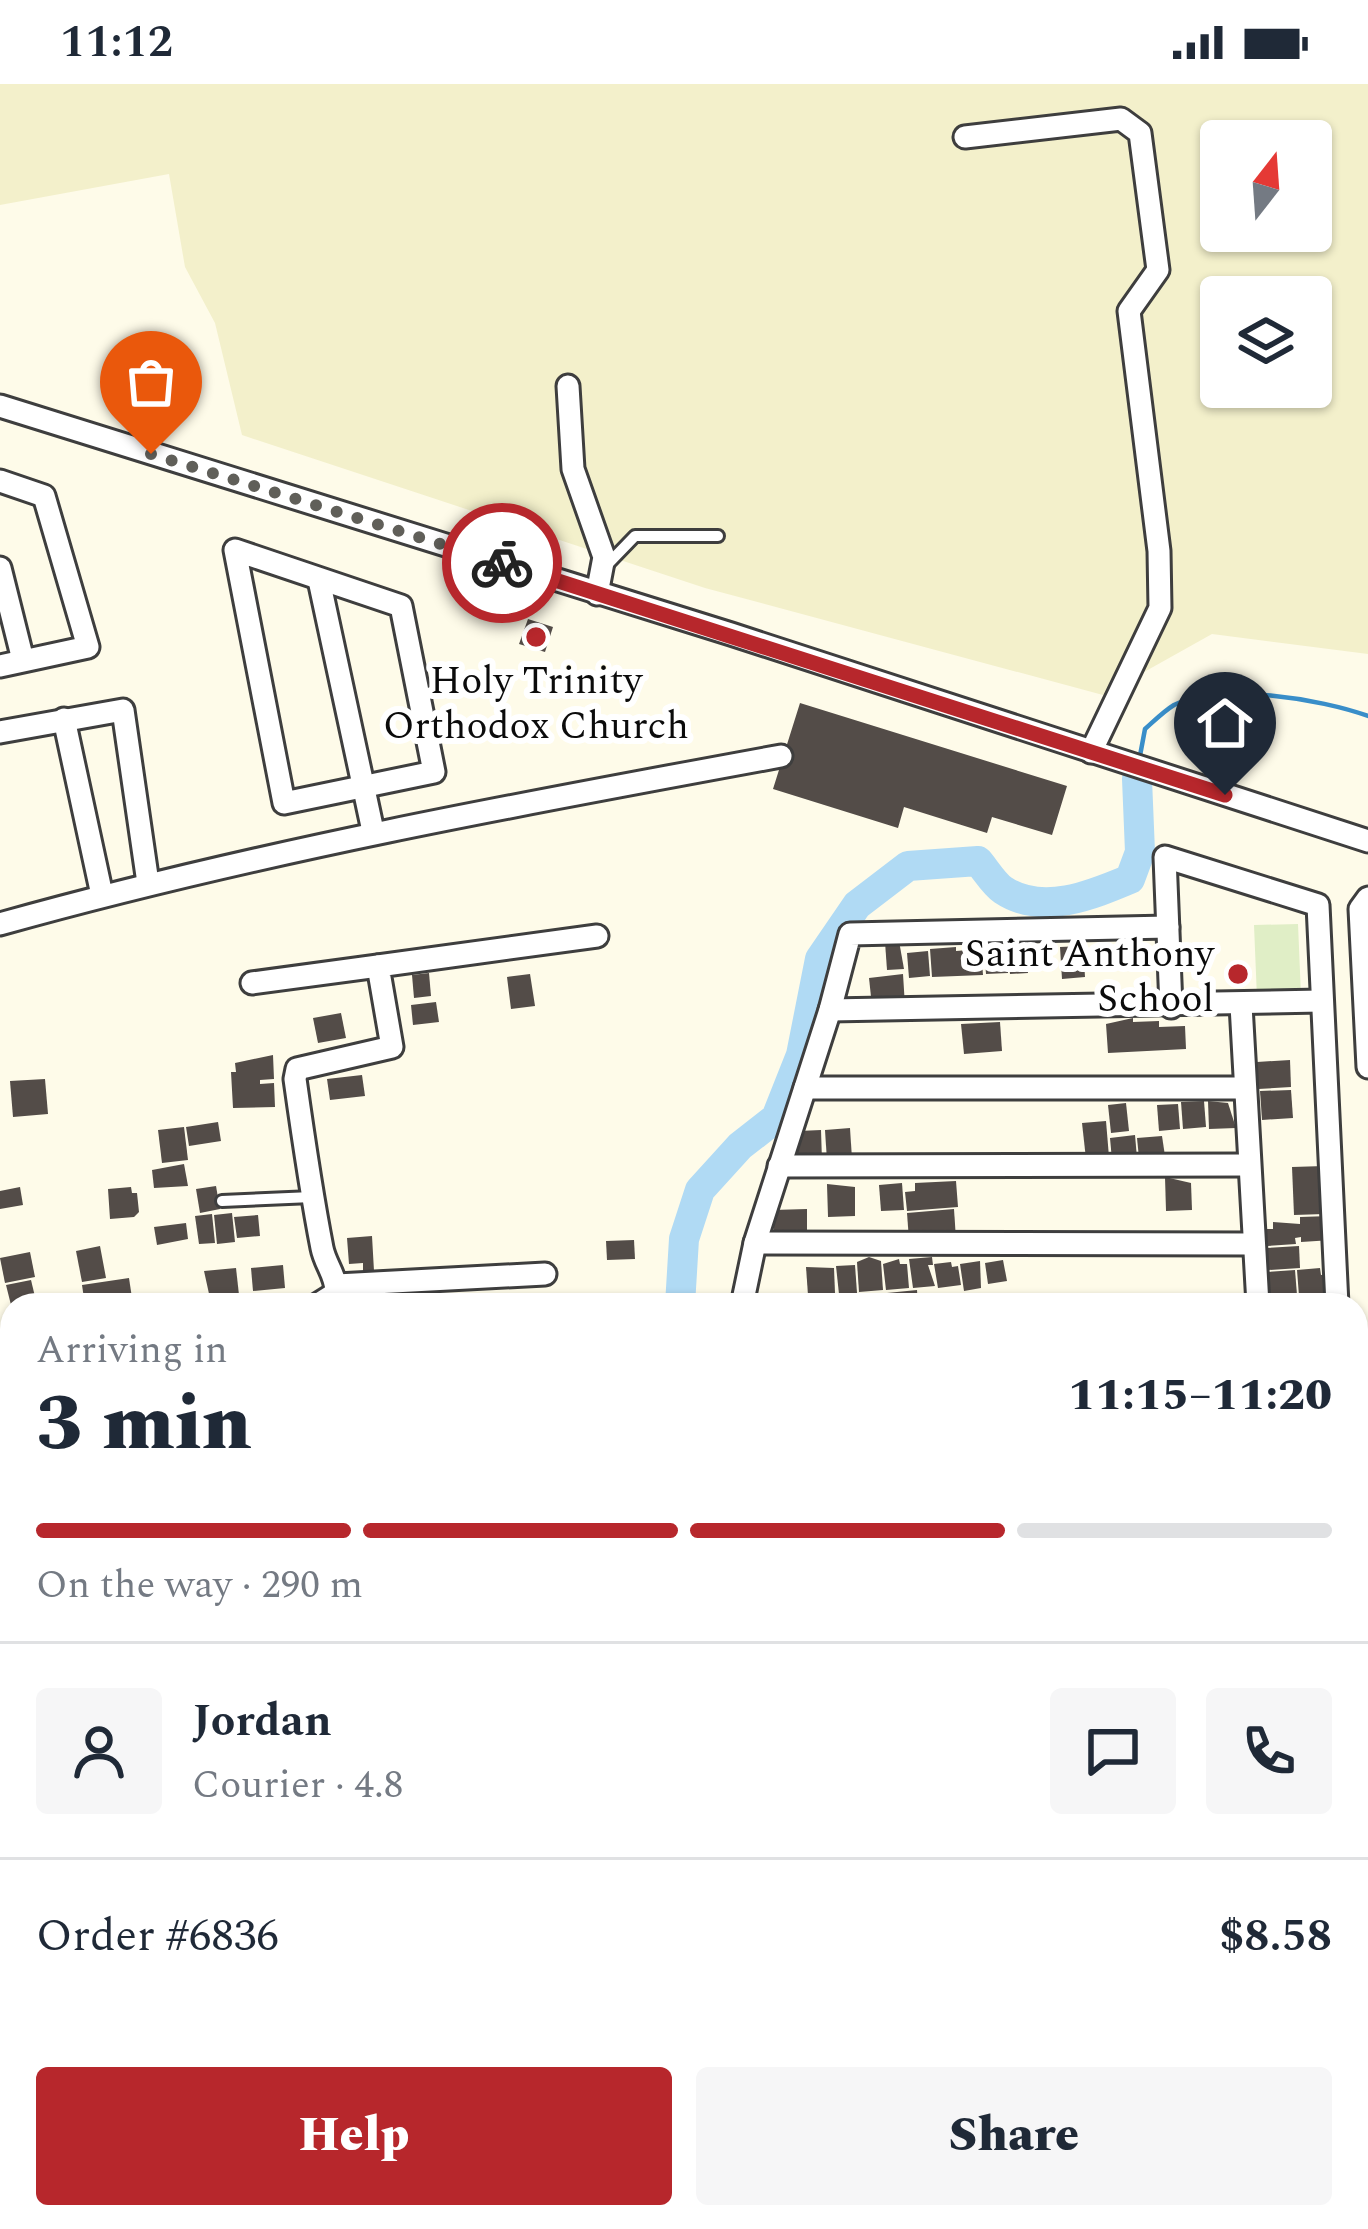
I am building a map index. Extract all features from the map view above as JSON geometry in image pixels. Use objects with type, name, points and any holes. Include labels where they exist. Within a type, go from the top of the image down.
[{"type":"street","points":[[965,137],[1121,119],[1140,133],[1157,270],[1129,311],[1160,550],[1160,608],[1094,753]]},
{"type":"street","points":[[568,386],[573,469],[601,543],[603,568],[597,594]]},
{"type":"street","points":[[0,406],[1368,841]]},
{"type":"street","points":[[0,482],[44,496],[88,647],[0,666]]},
{"type":"street","points":[[235,550],[319,580],[401,606],[434,772],[284,803],[235,550]]},
{"type":"street","points":[[0,568],[23,660]]},
{"type":"street","points":[[319,580],[373,832]]},
{"type":"street","points":[[0,732],[123,710],[148,883]]},
{"type":"street","points":[[64,719],[102,895]]},
{"type":"street","points":[[0,924],[148,883],[373,832],[781,756]]},
{"type":"street","points":[[1172,1007],[1165,857],[1318,905],[1335,1293]]},
{"type":"street","points":[[1368,898],[1360,908],[1368,1067]]},
{"type":"street","points":[[745,1293],[755,1243],[850,934],[1168,927]]},
{"type":"street","points":[[252,983],[597,936]]},
{"type":"street","points":[[336,1293],[312,1198],[295,1079],[297,1069],[392,1048],[378,966]]},
{"type":"street","points":[[830,1010],[1321,1001]]},
{"type":"street","points":[[1241,1005],[1257,1293]]},
{"type":"street","points":[[805,1088],[1243,1088]]},
{"type":"street","points":[[779,1166],[1248,1165]]},
{"type":"street","points":[[755,1243],[1254,1244]]},
{"type":"street","points":[[337,1285],[545,1274]]},
{"type":"lane","points":[[603,568],[634,536],[718,536]]},
{"type":"lane","points":[[222,1201],[312,1198]]},
{"type":"shaded area","points":[[0,84],[1368,84],[1368,654],[1212,634],[1103,695],[705,588],[242,435],[215,323],[185,267],[169,174],[0,205]]},
{"type":"green space","points":[[1298,924],[1301,996],[1257,998],[1254,925]]},
{"type":"building","name":"Holy Trinity Orthodox Church","points":[[528,619],[553,627],[545,652],[519,644]]},
{"type":"building","points":[[800,703],[1067,786],[1052,835],[992,817],[987,833],[904,807],[898,828],[773,789]]},
{"type":"building","points":[[899,941],[904,969],[887,970],[885,942]]},
{"type":"building","points":[[1028,945],[1034,962],[1027,962],[1028,973],[1010,974],[1008,948]]},
{"type":"building","points":[[1083,946],[1085,977],[1062,979],[1060,947]]},
{"type":"building","points":[[956,947],[956,951],[981,949],[983,975],[932,977],[930,949]]},
{"type":"building","points":[[1006,947],[1008,973],[986,974],[984,948]]},
{"type":"building","points":[[928,951],[930,976],[909,978],[907,953]]},
{"type":"building","points":[[429,973],[431,996],[414,998],[412,975]]},
{"type":"building","points":[[530,974],[535,1006],[511,1009],[507,977]]},
{"type":"building","points":[[903,974],[905,1006],[872,1006],[869,978]]},
{"type":"building","points":[[436,1002],[439,1022],[413,1025],[411,1005]]},
{"type":"building","points":[[341,1013],[346,1038],[318,1043],[313,1018]]},
{"type":"building","points":[[1133,1018],[1133,1022],[1159,1021],[1159,1027],[1185,1026],[1186,1049],[1108,1053],[1106,1024]]},
{"type":"building","points":[[1000,1022],[1002,1051],[964,1054],[961,1024]]},
{"type":"building","points":[[273,1055],[274,1079],[260,1080],[260,1084],[274,1083],[275,1107],[233,1108],[235,1063]]},
{"type":"building","points":[[1290,1060],[1291,1087],[1258,1089],[1257,1062]]},
{"type":"building","points":[[362,1075],[365,1096],[330,1100],[327,1079]]},
{"type":"building","points":[[45,1079],[48,1114],[13,1117],[10,1081]]},
{"type":"building","points":[[1291,1090],[1293,1118],[1262,1120],[1260,1091]]},
{"type":"building","points":[[1204,1101],[1206,1127],[1183,1129],[1181,1102]]},
{"type":"building","points":[[1208,1101],[1228,1103],[1236,1128],[1209,1129]]},
{"type":"building","points":[[1126,1103],[1129,1131],[1111,1133],[1108,1105]]},
{"type":"building","points":[[1178,1104],[1180,1129],[1159,1131],[1157,1105]]},
{"type":"building","points":[[1106,1121],[1109,1157],[1086,1159],[1082,1123]]},
{"type":"building","points":[[218,1122],[221,1141],[189,1146],[186,1127]]},
{"type":"building","points":[[184,1127],[188,1160],[162,1163],[158,1130]]},
{"type":"building","points":[[850,1128],[852,1159],[827,1161],[825,1130]]},
{"type":"building","points":[[821,1130],[822,1161],[795,1162],[794,1138],[799,1131]]},
{"type":"building","points":[[1135,1135],[1137,1158],[1112,1160],[1110,1138]]},
{"type":"building","points":[[1162,1136],[1165,1156],[1139,1158],[1137,1138]]},
{"type":"building","points":[[184,1164],[188,1186],[154,1188],[152,1170]]},
{"type":"building","points":[[1324,1166],[1324,1214],[1294,1215],[1292,1167]]},
{"type":"building","points":[[1165,1177],[1191,1183],[1192,1210],[1166,1211]]},
{"type":"building","points":[[956,1181],[958,1207],[907,1211],[905,1192],[915,1191],[915,1183]]},
{"type":"building","points":[[902,1183],[904,1210],[881,1211],[879,1185]]},
{"type":"building","points":[[827,1184],[855,1187],[855,1216],[828,1217]]},
{"type":"building","points":[[216,1186],[220,1209],[200,1213],[196,1189]]},
{"type":"building","points":[[20,1187],[23,1205],[0,1209],[0,1191]]},
{"type":"building","points":[[131,1187],[137,1193],[139,1212],[134,1217],[110,1219],[108,1189]]},
{"type":"building","points":[[807,1209],[807,1235],[774,1236],[773,1210]]},
{"type":"building","points":[[954,1209],[956,1239],[909,1240],[907,1213]]},
{"type":"building","points":[[232,1213],[235,1242],[217,1244],[214,1215]]},
{"type":"building","points":[[212,1214],[215,1243],[199,1244],[195,1216]]},
{"type":"building","points":[[258,1215],[260,1236],[237,1238],[234,1217]]},
{"type":"building","points":[[1330,1216],[1332,1240],[1301,1242],[1301,1237],[1295,1238],[1296,1244],[1267,1246],[1266,1229],[1273,1229],[1273,1222],[1300,1224],[1300,1217]]},
{"type":"building","points":[[186,1223],[188,1239],[157,1245],[154,1227]]},
{"type":"building","points":[[372,1236],[374,1271],[363,1272],[363,1263],[349,1264],[347,1238]]},
{"type":"building","points":[[634,1240],[635,1259],[607,1260],[606,1241]]},
{"type":"building","points":[[100,1246],[106,1278],[82,1282],[76,1251]]},
{"type":"building","points":[[1299,1246],[1300,1268],[1268,1270],[1266,1248]]},
{"type":"building","points":[[30,1252],[35,1277],[5,1283],[0,1258]]},
{"type":"building","points":[[869,1257],[881,1261],[883,1290],[859,1292],[857,1262]]},
{"type":"building","points":[[932,1257],[933,1265],[928,1265],[935,1286],[913,1288],[909,1259]]},
{"type":"building","points":[[899,1259],[900,1264],[907,1264],[909,1288],[886,1290],[883,1264]]},
{"type":"building","points":[[1003,1260],[1007,1281],[988,1284],[985,1263]]},
{"type":"building","points":[[980,1261],[981,1288],[964,1291],[960,1264]]},
{"type":"building","points":[[951,1262],[952,1267],[958,1266],[961,1285],[938,1288],[934,1264]]},
{"type":"building","points":[[283,1265],[285,1288],[253,1291],[251,1268]]},
{"type":"building","points":[[855,1265],[857,1293],[839,1293],[836,1266]]},
{"type":"building","points":[[806,1267],[834,1268],[835,1293],[808,1293]]},
{"type":"building","points":[[236,1268],[239,1293],[209,1293],[204,1271]]},
{"type":"building","points":[[1320,1268],[1321,1275],[1331,1274],[1333,1293],[1299,1293],[1297,1270]]},
{"type":"building","points":[[1295,1270],[1297,1293],[1264,1293],[1267,1272]]},
{"type":"building","points":[[129,1278],[131,1293],[83,1293],[82,1285]]},
{"type":"building","points":[[31,1280],[34,1293],[8,1293],[6,1285]]},
{"type":"waterway","points":[[1139,761],[1145,729],[1174,705],[1194,698],[1271,696],[1368,716]]},
{"type":"waterway","points":[[681,1293],[684,1239],[700,1190],[740,1146],[776,1118],[801,1055],[820,959],[857,905],[908,866],[978,861],[1003,890],[1034,902],[1067,900],[1130,879],[1140,852],[1137,779]]},
{"type":"way so far","points":[[151,454],[502,563]]},
{"type":"place","name":"Holy Trinity Orthodox Church","points":[[536,637]]},
{"type":"place","name":"Saint Anthony School","points":[[1238,974]]},
{"type":"route","points":[[502,563],[1225,795]]}]
